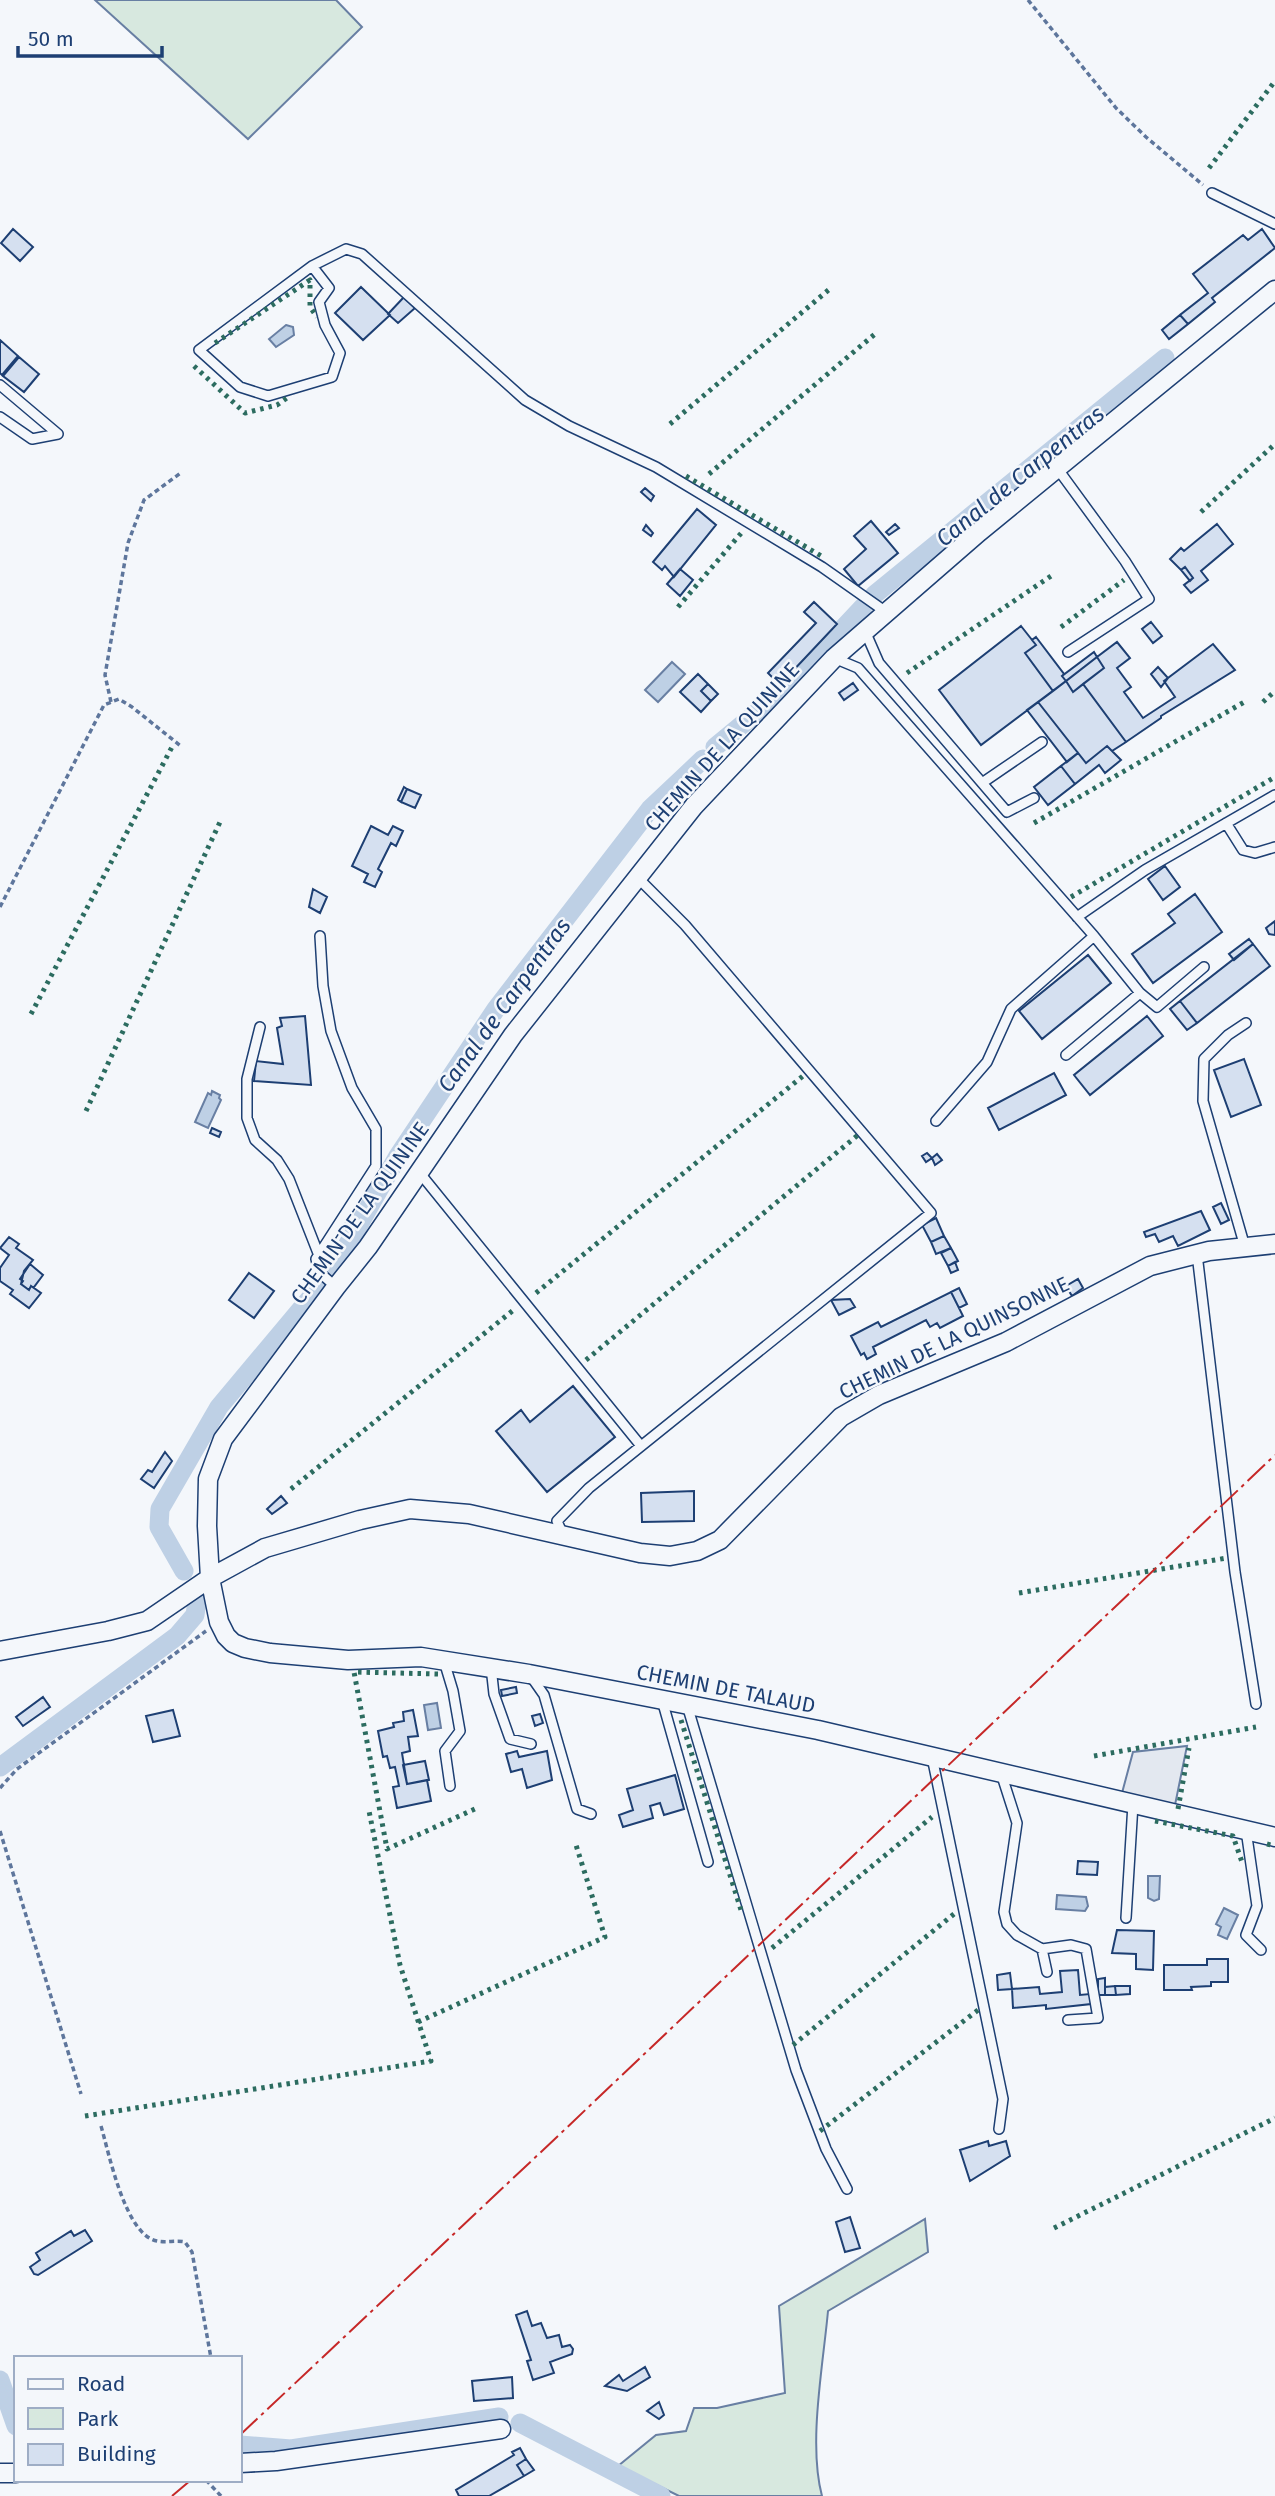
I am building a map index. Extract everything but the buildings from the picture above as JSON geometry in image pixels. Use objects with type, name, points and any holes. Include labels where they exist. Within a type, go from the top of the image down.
[{"type":"street","name":"CHEMIN DE LA QUININE","points":[[210,1578],[207,1538],[208,1479],[223,1439],[368,1247],[513,1035],[694,806],[834,658],[1057,468],[1275,290]]},
{"type":"street","name":"CHEMIN DE LA QUINSONNE","points":[[210,1578],[265,1548],[360,1520],[410,1509],[469,1514],[640,1553],[670,1556],[697,1551],[720,1540],[841,1418],[879,1395],[1006,1342],[1150,1266],[1197,1254],[1275,1244]]},
{"type":"street","points":[[0,1651],[147,1621],[210,1578],[219,1622]]},
{"type":"street","name":"CHEMIN DE TALAUD","points":[[219,1622],[233,1643],[270,1653],[348,1660],[421,1657],[491,1667],[932,1755],[1275,1836]]},
{"type":"street","points":[[242,2463],[276,2461],[501,2429]]},
{"type":"lane","points":[[1213,193],[1275,224]]},
{"type":"lane","points":[[313,266],[329,288],[319,303],[325,325],[340,353],[332,377],[268,396],[240,387],[199,350],[313,266],[346,249],[362,254],[525,400],[569,426],[656,467],[822,567],[886,612]]},
{"type":"lane","points":[[0,385],[58,433],[32,439],[0,417]]},
{"type":"lane","points":[[1057,468],[1125,561],[1149,599],[1068,652]]},
{"type":"lane","points":[[865,631],[879,663],[1007,812],[1034,798]]},
{"type":"lane","points":[[834,658],[858,667],[1094,936],[1140,993],[1157,1007],[1204,967]]},
{"type":"lane","points":[[982,783],[1042,742]]},
{"type":"lane","points":[[1077,917],[1145,870],[1275,795]]},
{"type":"lane","points":[[1226,823],[1243,850],[1255,853],[1275,847]]},
{"type":"lane","points":[[563,1535],[556,1521],[589,1488],[931,1213],[685,925],[637,877]]},
{"type":"lane","points":[[320,936],[323,986],[331,1031],[352,1088],[376,1129],[376,1166],[348,1213],[318,1253],[316,1266],[319,1272],[336,1287]]},
{"type":"lane","points":[[936,1121],[987,1062],[1010,1009],[1094,936]]},
{"type":"lane","points":[[1066,1055],[1140,993]]},
{"type":"lane","points":[[1245,1247],[1203,1101],[1204,1059],[1228,1035],[1246,1023]]},
{"type":"lane","points":[[260,1027],[247,1079],[247,1118],[255,1140],[278,1160],[289,1179],[318,1253]]},
{"type":"lane","points":[[419,1172],[641,1446]]},
{"type":"lane","points":[[1197,1254],[1235,1572],[1256,1704]]},
{"type":"lane","points":[[444,1660],[460,1731],[445,1751],[450,1786]]},
{"type":"lane","points":[[491,1667],[494,1694],[510,1739],[531,1744]]},
{"type":"lane","points":[[529,1674],[544,1695],[577,1809],[592,1814]]},
{"type":"lane","points":[[662,1700],[708,1862]]},
{"type":"lane","points":[[687,1705],[796,2070],[826,2149],[847,2189]]},
{"type":"lane","points":[[932,1755],[1003,2099],[999,2129]]},
{"type":"lane","points":[[1001,1773],[1017,1823],[1004,1912],[1007,1924],[1017,1936],[1042,1949],[1071,1945],[1086,1949],[1098,2018],[1068,2020]]},
{"type":"lane","points":[[1126,1918],[1133,1804]]},
{"type":"lane","points":[[1246,1830],[1257,1906],[1246,1935],[1261,1950]]},
{"type":"lane","points":[[1042,1949],[1047,1972]]},
{"type":"path","points":[[1028,0],[1116,108],[1213,193]]},
{"type":"path","points":[[111,702],[105,675],[128,543],[144,500],[182,472]]},
{"type":"path","points":[[0,907],[104,705],[118,699],[182,747]]},
{"type":"path","points":[[0,1788],[17,1769],[219,1622]]},
{"type":"path","points":[[0,1831],[81,2094]]},
{"type":"path","points":[[101,2126],[121,2199],[144,2235],[158,2241],[185,2242],[192,2252],[211,2356]]},
{"type":"path","points":[[208,2482],[221,2496]]},
{"type":"green space","points":[[95,0],[336,0],[362,27],[248,139]]},
{"type":"green space","points":[[925,2219],[928,2252],[828,2311],[816,2429],[816,2453],[822,2496],[679,2496],[618,2466],[656,2435],[686,2431],[694,2408],[717,2408],[785,2393],[779,2306]]},
{"type":"shaded area","points":[[1187,1746],[1175,1805],[1122,1793],[1133,1752]]},
{"type":"water","points":[[286,325],[293,327],[294,335],[276,347],[269,339]]},
{"type":"water","points":[[672,662],[685,674],[658,702],[645,690]]},
{"type":"water","points":[[212,1091],[220,1095],[221,1100],[208,1128],[195,1122],[208,1093],[211,1095]]},
{"type":"water","points":[[437,1703],[441,1728],[428,1730],[424,1705]]},
{"type":"water","points":[[1148,1876],[1160,1876],[1159,1899],[1154,1901],[1148,1898]]},
{"type":"water","points":[[1057,1895],[1086,1897],[1088,1906],[1085,1911],[1056,1909]]},
{"type":"water","points":[[1224,1908],[1238,1915],[1227,1939],[1218,1935],[1221,1927],[1216,1924]]},
{"type":"waterway","name":"Canal de Carpentras","points":[[874,595],[1165,358]]},
{"type":"waterway","name":"Canal de Carpentras","points":[[715,747],[789,686],[863,607]]},
{"type":"waterway","name":"Canal de Carpentras","points":[[332,1272],[398,1156],[496,1009],[650,809],[703,759]]},
{"type":"waterway","name":"Canal de Carpentras","points":[[184,1571],[159,1527],[160,1509],[219,1407],[322,1284]]},
{"type":"waterway","name":"Canal de Carpentras","points":[[0,1767],[177,1636],[195,1615],[198,1594]]},
{"type":"waterway","name":"Canal de Carpentras","points":[[0,2380],[14,2420]]},
{"type":"waterway","name":"Canal de Carpentras","points":[[242,2445],[291,2449],[499,2417]]},
{"type":"waterway","name":"Canal de Carpentras","points":[[520,2423],[661,2496]]},
{"type":"hedge","points":[[1209,168],[1275,81]]},
{"type":"hedge","points":[[215,343],[310,280],[310,307],[317,317]]},
{"type":"hedge","points":[[670,424],[832,287]]},
{"type":"hedge","points":[[709,474],[875,334]]},
{"type":"hedge","points":[[194,366],[245,413],[277,405],[287,398]]},
{"type":"hedge","points":[[1201,512],[1275,444]]},
{"type":"hedge","points":[[686,476],[823,557]]},
{"type":"hedge","points":[[678,607],[743,531]]},
{"type":"hedge","points":[[907,673],[1051,576]]},
{"type":"hedge","points":[[1061,627],[1124,580]]},
{"type":"hedge","points":[[1263,702],[1275,691]]},
{"type":"hedge","points":[[1034,823],[1246,701]]},
{"type":"hedge","points":[[31,1014],[172,747]]},
{"type":"hedge","points":[[1071,897],[1275,777]]},
{"type":"hedge","points":[[86,1111],[220,822]]},
{"type":"hedge","points":[[536,1293],[803,1076]]},
{"type":"hedge","points":[[586,1360],[858,1135]]},
{"type":"hedge","points":[[291,1489],[516,1308]]},
{"type":"hedge","points":[[1019,1593],[1227,1558]]},
{"type":"hedge","points":[[438,1674],[354,1672],[387,1849],[477,1808]]},
{"type":"hedge","points":[[681,1720],[741,1910]]},
{"type":"hedge","points":[[1094,1756],[1256,1727]]},
{"type":"hedge","points":[[1178,1809],[1189,1748]]},
{"type":"hedge","points":[[85,2116],[431,2061],[400,1965],[369,1811]]},
{"type":"hedge","points":[[772,1948],[932,1817]]},
{"type":"hedge","points":[[1155,1821],[1233,1836],[1243,1865]]},
{"type":"hedge","points":[[1267,1844],[1275,1846]]},
{"type":"hedge","points":[[418,2022],[605,1937],[576,1845]]},
{"type":"hedge","points":[[793,2045],[954,1914]]},
{"type":"hedge","points":[[820,2131],[982,2007]]},
{"type":"hedge","points":[[1054,2228],[1275,2118]]},
{"type":"power","points":[[242,2433],[1275,1455]]},
{"type":"power","points":[[172,2496],[189,2482]]}]
